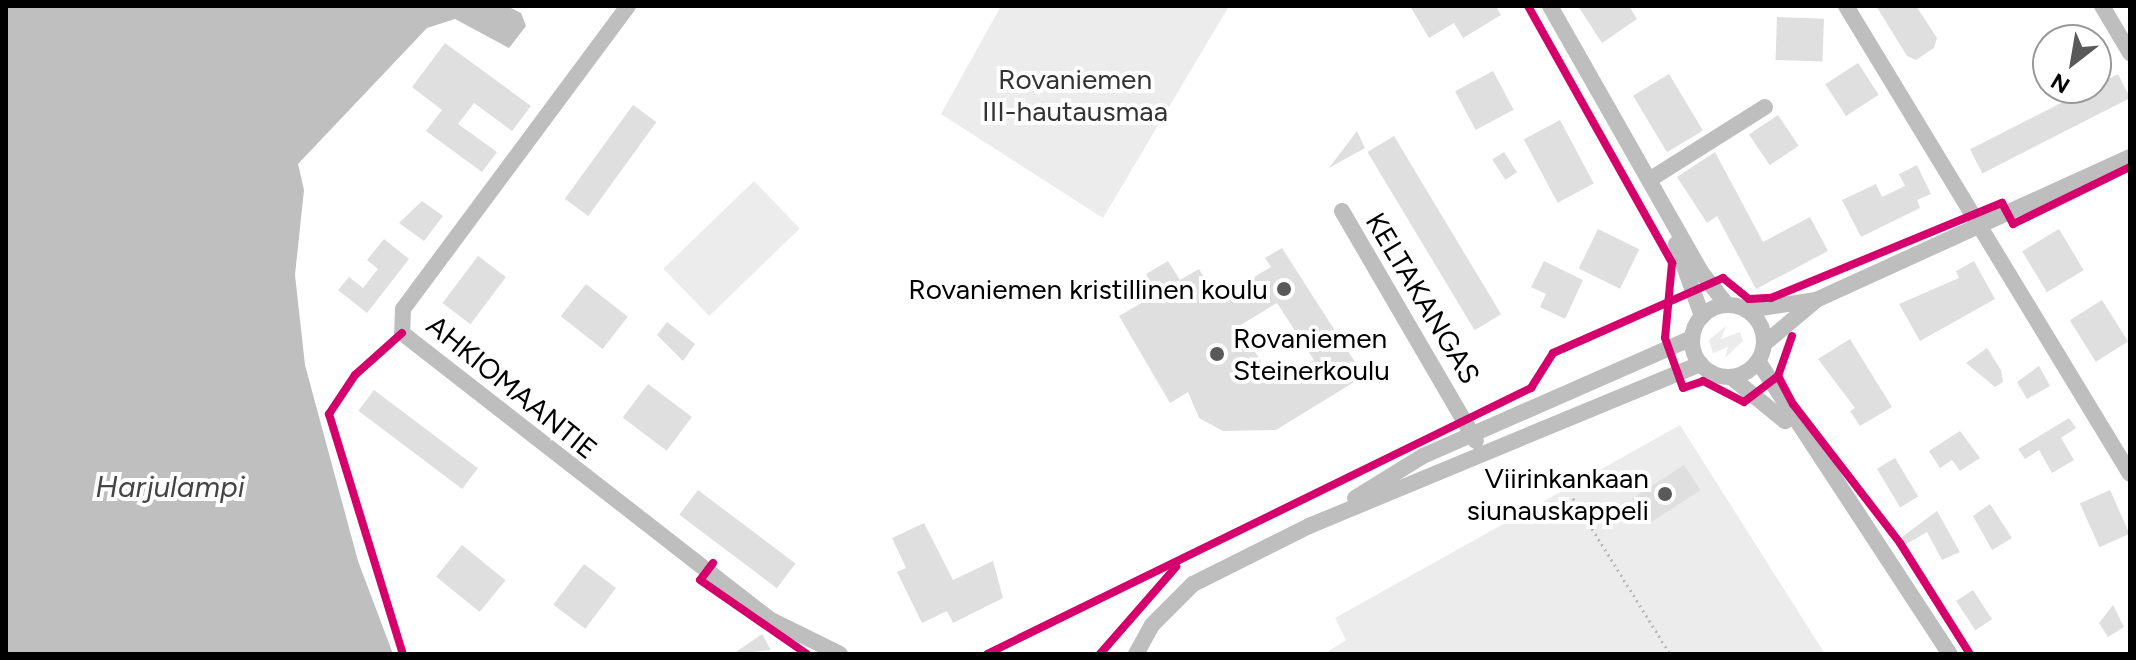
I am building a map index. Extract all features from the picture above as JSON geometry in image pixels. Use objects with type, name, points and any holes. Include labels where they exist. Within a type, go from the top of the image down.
[{"type":"street","name":"AHKIOMAANTIE","points":[[628,6],[403,309],[402,333],[769,619],[840,654]]},
{"type":"street","points":[[1550,6],[1649,180],[1727,305]]},
{"type":"street","points":[[1846,6],[1978,230],[2130,474]]},
{"type":"street","points":[[2102,6],[2130,53]]},
{"type":"street","points":[[1649,180],[1765,107]]},
{"type":"street","points":[[1136,654],[1152,625],[1193,584],[1309,526],[1472,433],[1692,338],[1702,316],[1727,305],[1747,310],[1816,300],[1978,230],[2130,157]]},
{"type":"street","points":[[1649,180],[1702,316]]},
{"type":"street","name":"KELTAKANGAS","points":[[1342,211],[1482,454]]},
{"type":"street","points":[[1731,377],[1758,361],[1764,344],[1816,300]]},
{"type":"street","points":[[1747,310],[1764,344]]},
{"type":"street","points":[[1692,338],[1701,364]]},
{"type":"street","points":[[1758,361],[1810,449],[1950,654]]},
{"type":"street","points":[[1309,526],[1701,364],[1731,377],[1810,449]]},
{"type":"path","points":[[1573,498],[1670,654]]},
{"type":"green space","name":"Rovaniemen III-hautausmaa","points":[[1001,6],[1229,6],[1103,218],[941,114]]},
{"type":"green space","points":[[754,181],[800,228],[709,316],[663,269]]},
{"type":"green space","points":[[1726,326],[1721,339],[1740,332],[1743,341],[1725,358],[1728,347],[1713,353],[1709,340]]},
{"type":"green space","points":[[1680,425],[1825,654],[1324,654],[1346,640],[1335,618]]},
{"type":"water","name":"Harjulampi","points":[[6,6],[507,6],[521,13],[526,26],[509,48],[455,19],[427,28],[298,164],[304,190],[295,275],[305,365],[358,561],[393,654],[6,654]]},
{"type":"building","points":[[1410,6],[1496,6],[1501,15],[1463,38],[1454,23],[1429,38]]},
{"type":"building","points":[[1578,6],[1629,6],[1637,19],[1602,43]]},
{"type":"building","points":[[1876,6],[1916,6],[1937,38],[1934,48],[1916,60],[1907,56]]},
{"type":"building","points":[[1777,17],[1824,19],[1822,62],[1775,60]]},
{"type":"building","points":[[445,43],[531,106],[512,131],[474,103],[458,124],[497,152],[482,172],[426,131],[442,110],[412,87]]},
{"type":"building","points":[[1858,63],[1879,95],[1846,116],[1825,84]]},
{"type":"building","points":[[1493,71],[1514,110],[1476,130],[1455,91]]},
{"type":"building","points":[[1669,74],[1703,131],[1667,152],[1633,96]]},
{"type":"building","points":[[2118,74],[2130,98],[1982,173],[1970,149],[2059,104],[2112,104],[2112,77]]},
{"type":"building","points":[[633,105],[656,122],[588,216],[565,199]]},
{"type":"building","points":[[1778,115],[1799,146],[1770,165],[1749,135]]},
{"type":"building","points":[[1560,120],[1594,184],[1558,203],[1524,139]]},
{"type":"building","points":[[1357,131],[1365,148],[1329,168]]},
{"type":"building","points":[[1394,136],[1501,314],[1475,330],[1367,152]]},
{"type":"building","points":[[1504,152],[1517,172],[1505,180],[1492,160]]},
{"type":"building","points":[[1715,152],[1763,242],[1810,217],[1828,251],[1756,289],[1717,216],[1707,223],[1677,177]]},
{"type":"building","points":[[1917,165],[1931,194],[1917,200],[1920,208],[1861,237],[1842,200],[1876,184],[1882,197],[1905,186],[1899,174]]},
{"type":"building","points":[[422,201],[443,216],[424,241],[399,223]]},
{"type":"building","points":[[1598,229],[1639,249],[1620,289],[1579,269]]},
{"type":"building","points":[[2059,229],[2084,270],[2047,292],[2022,251]]},
{"type":"building","points":[[384,239],[409,259],[367,313],[338,290],[349,277],[363,288],[378,269],[367,260]]},
{"type":"building","points":[[1282,248],[1364,376],[1276,430],[1223,431],[1199,418],[1188,392],[1170,403],[1119,316],[1157,294],[1146,274],[1168,261],[1180,280],[1199,269],[1217,299],[1271,267],[1265,258]],"holes":[[[1277,303],[1314,360],[1275,384],[1239,326]]]},
{"type":"building","points":[[478,256],[506,277],[470,324],[442,303]]},
{"type":"building","points":[[1544,261],[1583,280],[1565,319],[1540,307],[1546,294],[1531,287]]},
{"type":"building","points":[[1974,261],[1995,299],[1920,341],[1899,304],[1959,278],[1956,271]]},
{"type":"building","points":[[586,284],[628,317],[603,349],[561,316]]},
{"type":"building","points":[[2102,300],[2128,342],[2096,362],[2070,320]]},
{"type":"building","points":[[667,322],[695,344],[683,361],[657,335]]},
{"type":"building","points":[[1850,339],[1892,407],[1860,426],[1850,411],[1855,408],[1818,359]]},
{"type":"building","points":[[1987,348],[2001,370],[2003,382],[1995,387],[1966,363]]},
{"type":"building","points":[[2039,366],[2050,386],[2027,399],[2017,382]]},
{"type":"building","points":[[648,384],[692,417],[667,451],[623,418]]},
{"type":"building","points":[[374,390],[478,468],[462,489],[358,411]]},
{"type":"building","points":[[2069,418],[2076,428],[2061,438],[2074,460],[2052,473],[2039,450],[2025,459],[2018,449]]},
{"type":"building","points":[[1960,431],[1980,458],[1960,471],[1952,460],[1940,468],[1929,451]]},
{"type":"building","points":[[1895,458],[1918,497],[1900,507],[1877,469]]},
{"type":"building","name":"Viirinkankaan siunauskappeli","points":[[1684,465],[1700,490],[1648,524],[1632,499]]},
{"type":"building","points":[[698,490],[795,563],[777,588],[679,515]]},
{"type":"building","points":[[2110,490],[2130,534],[2099,547],[2080,503]]},
{"type":"building","points":[[1990,504],[2012,538],[1992,550],[1973,516]]},
{"type":"building","points":[[1937,511],[1960,552],[1942,560],[1927,532],[1906,544],[1902,537]]},
{"type":"building","points":[[924,523],[953,580],[993,561],[1003,598],[953,623],[947,611],[922,623],[897,572],[906,568],[892,538]]},
{"type":"building","points":[[462,545],[506,580],[480,612],[436,577]]},
{"type":"building","points":[[584,564],[616,588],[585,629],[553,605]]},
{"type":"building","points":[[1973,590],[1992,619],[1975,630],[1956,601]]},
{"type":"building","points":[[2113,605],[2124,627],[2108,637],[2099,623]]},
{"type":"building","points":[[762,634],[771,650],[733,654]]},
{"type":"cycle path","points":[[1528,6],[1672,263],[1665,338],[1683,388],[1703,381],[1744,402],[1778,376]]},
{"type":"cycle path","points":[[987,654],[1531,388],[1553,353],[1723,278],[1749,299],[1771,298],[2002,203],[2013,224],[2130,167]]},
{"type":"cycle path","points":[[402,333],[355,375],[329,414],[403,654]]},
{"type":"cycle path","points":[[1792,336],[1778,376],[1793,404],[1900,543],[1970,654]]},
{"type":"cycle path","points":[[713,563],[700,580],[807,654]]},
{"type":"cycle path","points":[[1100,654],[1176,567]]},
{"type":"place","name":"Rovaniemen kristillinen koulu","points":[[1284,289]]},
{"type":"place","name":"Rovaniemen Steinerkoulu","points":[[1217,354]]},
{"type":"place","name":"Viirinkankaan siunauskappeli","points":[[1665,494]]}]
